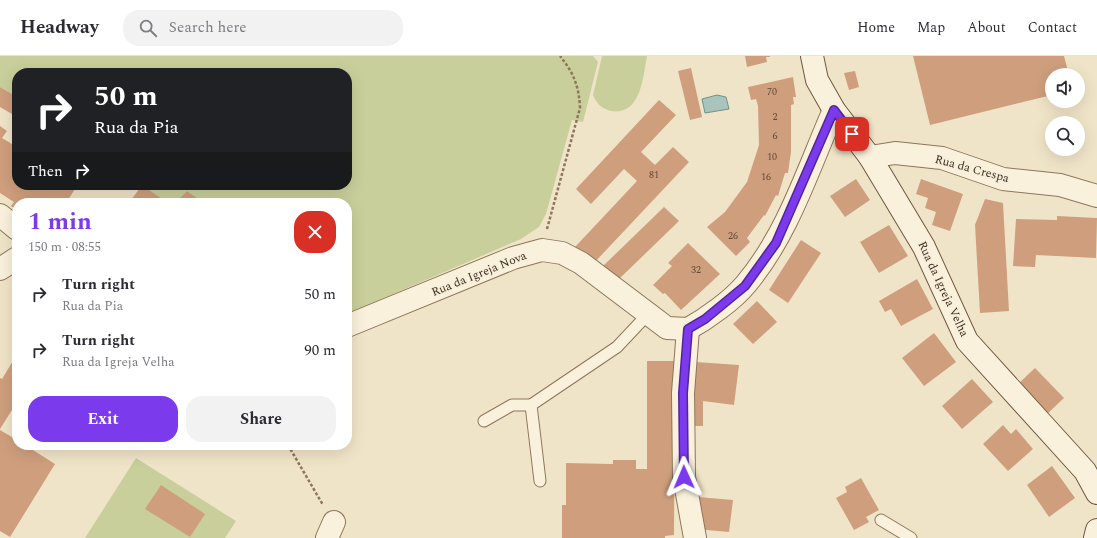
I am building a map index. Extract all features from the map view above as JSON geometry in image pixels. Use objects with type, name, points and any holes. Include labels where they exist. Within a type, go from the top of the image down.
[{"type":"street","name":"Rua da Igreja Velha","points":[[812,56],[817,80],[834,110],[870,157],[924,247],[967,341],[1085,470],[1097,493]]},
{"type":"street","points":[[695,538],[684,477],[683,393],[688,329],[705,319],[745,286],[776,243],[834,110]]},
{"type":"street","name":"Rua da Crespa","points":[[870,157],[895,154],[942,158],[1003,179],[1060,185],[1097,196]]},
{"type":"street","points":[[0,216],[12,225]]},
{"type":"street","name":"Rua da Igreja Nova","points":[[352,324],[513,258],[542,250],[562,253],[581,263],[667,328],[688,329]]},
{"type":"street","points":[[0,269],[12,261]]},
{"type":"street","points":[[1095,538],[1097,530]]},
{"type":"lane","points":[[484,421],[512,405],[531,405],[617,347],[648,314]]},
{"type":"lane","points":[[531,405],[540,481]]},
{"type":"lane","points":[[881,520],[911,538]]},
{"type":"path","points":[[542,250],[580,108],[576,77],[560,56]]},
{"type":"path","points":[[291,450],[331,530]]},
{"type":"green space","points":[[0,56],[593,56],[598,62],[583,122],[572,120],[546,214],[539,227],[521,239],[352,312],[352,198],[197,198],[187,191],[180,198],[161,198],[149,190],[352,190],[352,68],[12,68],[12,94],[0,87]]},
{"type":"green space","points":[[602,56],[647,56],[639,93],[635,101],[629,107],[621,111],[611,111],[605,109],[596,101],[593,95]]},
{"type":"green space","points":[[136,458],[236,521],[225,538],[85,538]]},
{"type":"water","points":[[717,95],[726,97],[729,109],[705,113],[702,99]]},
{"type":"building","points":[[745,56],[770,57],[766,57],[767,62],[747,67]]},
{"type":"building","points":[[913,56],[1064,56],[1067,68],[1045,68],[1045,97],[930,125]]},
{"type":"building","points":[[691,68],[702,117],[690,120],[678,71]]},
{"type":"building","points":[[855,71],[859,87],[849,90],[844,73]]},
{"type":"building","points":[[793,77],[796,97],[793,97],[794,104],[791,105],[791,152],[788,173],[785,173],[778,196],[776,195],[765,216],[764,215],[747,238],[750,242],[736,256],[707,227],[725,212],[747,182],[759,145],[758,106],[756,99],[751,100],[748,87]]},
{"type":"building","points":[[0,87],[12,94],[12,114],[0,107]]},
{"type":"building","points":[[659,100],[676,115],[641,152],[655,165],[673,147],[689,162],[594,263],[575,247],[637,181],[624,169],[591,204],[576,189]]},
{"type":"building","points":[[0,126],[7,131],[2,138],[12,144],[12,190],[74,190],[69,198],[12,198],[12,201],[0,193]]},
{"type":"building","points":[[856,179],[870,200],[845,217],[830,196]]},
{"type":"building","points":[[921,179],[963,194],[950,231],[932,225],[936,212],[925,208],[928,198],[916,194]]},
{"type":"building","points":[[138,190],[149,190],[161,198],[133,198]]},
{"type":"building","points":[[187,191],[197,198],[180,198]]},
{"type":"building","points":[[985,199],[1003,203],[1009,311],[980,313],[975,225]]},
{"type":"building","points":[[664,207],[679,221],[618,280],[601,268]]},
{"type":"building","points":[[1057,216],[1097,218],[1096,258],[1036,255],[1035,267],[1013,266],[1016,219],[1057,220]]},
{"type":"building","points":[[889,225],[908,256],[879,273],[860,242]]},
{"type":"building","points":[[801,240],[821,253],[788,303],[769,290]]},
{"type":"building","points":[[688,243],[720,274],[681,310],[665,293],[663,294],[653,285],[672,266],[668,263]]},
{"type":"building","points":[[917,279],[933,309],[901,326],[891,309],[885,312],[879,301]]},
{"type":"building","points":[[757,301],[777,322],[753,344],[733,324]]},
{"type":"building","points":[[934,333],[956,362],[924,386],[902,358]]},
{"type":"building","points":[[647,361],[675,361],[674,535],[665,536],[665,538],[562,538],[562,505],[566,505],[566,463],[613,464],[613,460],[636,460],[636,469],[647,469]]},
{"type":"building","points":[[12,362],[12,410],[0,429],[0,378],[2,379]]},
{"type":"building","points":[[696,362],[739,365],[734,405],[703,401],[703,426],[684,426]]},
{"type":"building","points":[[1035,368],[1064,398],[1046,415],[1017,385]]},
{"type":"building","points":[[972,379],[993,402],[962,429],[942,406]]},
{"type":"building","points":[[1003,425],[1011,434],[1016,429],[1033,449],[1008,471],[983,444]]},
{"type":"building","points":[[0,430],[12,437],[12,450],[33,450],[55,464],[10,537],[0,531]]},
{"type":"building","points":[[1052,466],[1075,498],[1049,517],[1027,485]]},
{"type":"building","points":[[861,478],[879,510],[866,517],[869,522],[854,530],[836,498],[847,492],[845,487]]},
{"type":"building","points":[[161,485],[205,514],[190,537],[145,509]]},
{"type":"building","points":[[698,497],[733,500],[729,532],[695,529]]},
{"type":"route","points":[[684,477],[683,393],[688,329],[705,319],[745,286],[776,243],[834,110],[852,134]]}]
